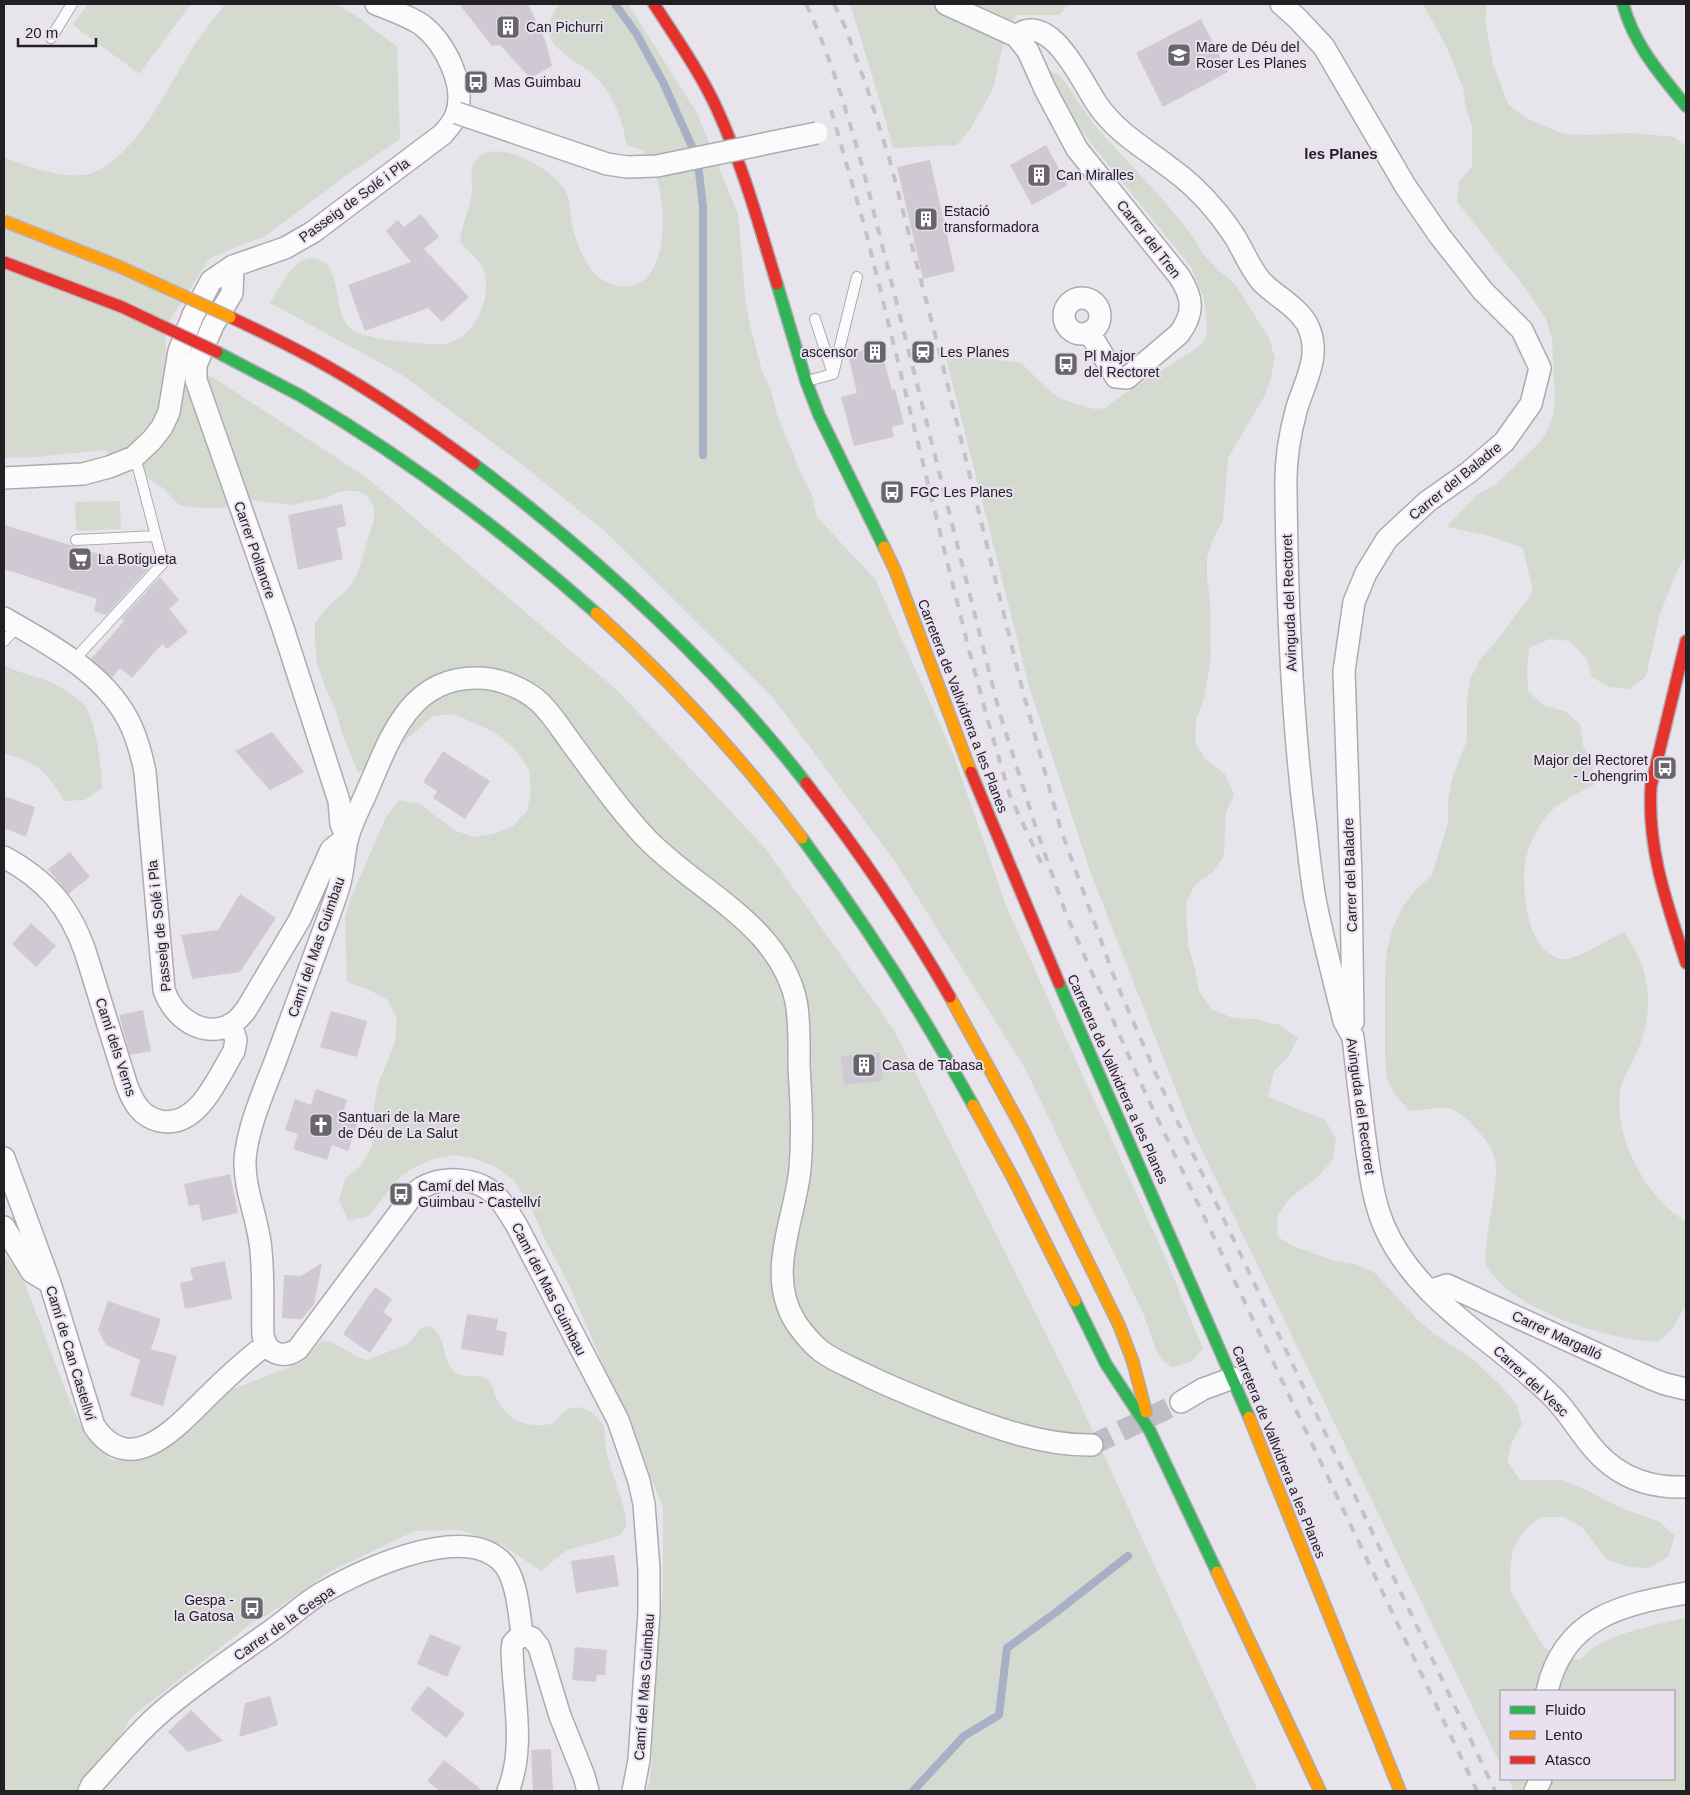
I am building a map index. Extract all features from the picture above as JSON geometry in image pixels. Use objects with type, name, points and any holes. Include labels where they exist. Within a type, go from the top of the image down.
[{"type":"main road","name":"Carretera de Vallvidrera a les Planes","points":[[654,4],[698,72],[717,109],[742,169],[818,415],[894,570],[967,762],[1055,973],[1233,1378],[1400,1791]]},
{"type":"main road","points":[[1623,4],[1631,32],[1642,52],[1686,106]]},
{"type":"main road","points":[[4,221],[142,276],[230,317],[290,346],[398,410],[448,445],[548,522],[614,579],[706,669],[777,747],[841,828],[884,889],[941,981],[1041,1163],[1131,1355],[1150,1431]]},
{"type":"main road","points":[[4,262],[122,307],[217,352],[300,396],[410,466],[490,524],[545,568],[620,635],[730,749],[780,809],[833,880],[873,938],[936,1038],[1013,1178],[1106,1364],[1150,1431],[1320,1791]]},
{"type":"main road","points":[[1686,641],[1651,786],[1648,809],[1652,843],[1661,880],[1686,962]]},
{"type":"street","points":[[376,4],[420,24],[434,36],[452,67],[457,84],[457,113],[608,164],[627,167],[657,166],[817,133]]},
{"type":"street","points":[[946,4],[1016,36]]},
{"type":"street","name":"Carrer del Baladre","points":[[1281,4],[1324,47],[1406,187],[1439,235],[1483,291],[1522,330],[1540,368],[1531,404],[1504,442],[1468,473],[1428,501],[1387,539],[1366,573],[1354,602],[1344,671],[1351,879],[1353,1037]]},
{"type":"street","name":"Avinguda del Rectoret","points":[[1016,36],[1022,31],[1032,30],[1049,36],[1064,52],[1110,122],[1138,145],[1170,167],[1216,211],[1236,238],[1259,278],[1297,312],[1306,324],[1312,339],[1314,354],[1310,375],[1296,410],[1285,464],[1287,607],[1296,746],[1315,897],[1344,1021],[1353,1037],[1371,1180],[1377,1208],[1393,1244],[1428,1291]]},
{"type":"street","name":"Carrer del Tren","points":[[1016,36],[1028,51],[1045,89],[1077,149],[1179,276],[1190,297],[1190,316],[1186,326],[1128,378],[1116,377],[1089,332]]},
{"type":"street","name":"Passeig de Solé i Pla","points":[[4,478],[83,474],[109,467],[134,457],[152,440],[162,427],[169,412],[179,351],[193,315],[211,281],[233,266],[285,248],[313,232],[443,134],[452,124],[457,113]]},
{"type":"street","name":"Carrer Pollancre","points":[[233,266],[232,293],[213,325],[196,365],[196,380],[282,626],[339,801],[341,824],[347,837]]},
{"type":"street","name":"Passeig de Solé i Pla","points":[[11,622],[73,661],[105,688],[120,707],[132,727],[140,749],[145,772],[162,980],[166,999],[176,1013],[190,1023],[215,1028],[231,1024]]},
{"type":"street","name":"Camí del Mas Guimbau","points":[[633,1791],[640,1760],[649,1612],[649,1570],[644,1504],[639,1481],[618,1420],[517,1226],[503,1204],[488,1188],[469,1181],[445,1181],[426,1185],[409,1200],[301,1346],[294,1352],[281,1354],[272,1351],[266,1345],[263,1335],[261,1248],[246,1180],[246,1149],[259,1103],[341,881],[347,837],[401,718],[412,704],[426,692],[442,684],[459,679],[494,679],[524,691],[538,701],[626,815],[647,839],[669,860],[728,904],[756,931],[771,949],[789,982],[796,1002],[797,1012],[802,1132],[800,1175],[783,1254],[782,1273],[783,1289],[793,1319],[807,1338],[820,1350],[836,1360],[892,1388],[982,1423],[1069,1446],[1092,1445]]},
{"type":"street","points":[[231,1024],[246,1010],[300,919],[330,850],[347,837]]},
{"type":"street","name":"Camí dels Verns","points":[[4,857],[43,884],[57,898],[77,930],[132,1100],[145,1115],[153,1120],[173,1122],[182,1119],[198,1107],[234,1051],[236,1040],[231,1024]]},
{"type":"street","name":"Camí de Can Castellví","points":[[4,1158],[50,1283],[94,1426],[106,1441],[120,1447],[138,1449],[150,1446],[171,1432],[246,1359],[266,1345]]},
{"type":"street","points":[[4,1228],[32,1272],[50,1283]]},
{"type":"street","name":"Carrer Margalló","points":[[1428,1291],[1447,1285],[1652,1379],[1686,1390]]},
{"type":"street","name":"Carrer del Vesc","points":[[1428,1291],[1552,1396],[1574,1421],[1596,1452],[1611,1465],[1629,1477],[1648,1484],[1686,1487]]},
{"type":"street","points":[[1181,1402],[1203,1389],[1233,1378]]},
{"type":"street","name":"Carrer de la Gespa","points":[[89,1791],[92,1785],[140,1733],[171,1704],[319,1595],[398,1558],[452,1546],[477,1547],[494,1555],[505,1564],[512,1578],[522,1634]]},
{"type":"street","points":[[1547,1690],[1549,1681],[1567,1644],[1584,1628],[1603,1616],[1623,1607],[1686,1593]]},
{"type":"street","points":[[508,1791],[518,1753],[517,1710],[512,1650],[513,1643],[522,1634],[532,1638],[539,1647],[560,1716],[588,1791]]},
{"type":"lane","points":[[51,38],[72,4]]},
{"type":"lane","points":[[833,374],[857,276]]},
{"type":"lane","points":[[815,319],[833,374]]},
{"type":"lane","points":[[806,381],[833,374]]},
{"type":"lane","points":[[73,661],[162,564],[134,457]]},
{"type":"lane","points":[[76,540],[156,536]]},
{"type":"lane","points":[[4,642],[11,622]]},
{"type":"shaded area","points":[[88,4],[191,4],[139,74],[73,25]]},
{"type":"shaded area","points":[[225,4],[336,4],[361,19],[397,47],[400,139],[347,175],[264,237],[209,259],[165,328],[166,353],[217,380],[366,477],[617,690],[765,848],[894,1030],[1075,1392],[1258,1791],[646,1791],[650,1781],[652,1759],[653,1676],[663,1590],[663,1507],[585,1322],[527,1199],[513,1180],[496,1167],[475,1159],[454,1155],[433,1159],[413,1168],[396,1181],[369,1216],[348,1221],[339,1200],[345,1179],[361,1165],[372,1147],[374,1106],[378,1084],[395,1042],[397,1020],[388,1000],[369,990],[347,982],[345,918],[351,897],[386,817],[399,800],[420,804],[454,830],[474,837],[493,834],[512,827],[527,811],[531,791],[529,770],[514,748],[494,732],[454,714],[433,716],[401,744],[358,773],[317,664],[315,623],[328,606],[345,592],[357,575],[374,519],[374,508],[367,495],[357,491],[346,491],[336,493],[327,498],[291,505],[253,500],[222,508],[200,508],[179,505],[163,488],[104,450],[37,457],[4,458],[4,157],[34,168],[69,175],[89,174],[105,166],[121,154],[149,120],[193,47]]},
{"type":"shaded area","points":[[559,4],[628,4],[697,113],[738,214],[746,303],[762,371],[771,390],[776,412],[802,476],[812,495],[817,517],[875,579],[954,756],[1007,908],[1166,1259],[1203,1349],[1191,1362],[1172,1367],[1163,1361],[1157,1353],[1143,1313],[1026,1070],[894,860],[774,699],[607,533],[516,460],[401,374],[270,303],[293,268],[299,262],[312,258],[323,262],[330,269],[343,316],[348,326],[358,333],[376,338],[418,343],[442,344],[458,339],[473,325],[483,306],[486,285],[485,275],[475,257],[460,242],[472,194],[471,174],[473,165],[483,154],[494,151],[507,153],[534,163],[556,179],[563,187],[568,198],[572,226],[577,241],[583,256],[595,274],[607,282],[620,286],[630,286],[642,281],[652,271],[658,258],[663,226],[661,195],[654,171],[644,151],[627,145],[618,112],[606,89],[591,73],[560,50],[553,41],[549,31],[551,19]]},
{"type":"shaded area","points":[[850,4],[1070,4],[1059,15],[1016,15],[1002,49],[993,89],[971,128],[957,145],[893,148]]},
{"type":"shaded area","points":[[1423,4],[1487,4],[1485,21],[1493,63],[1508,104],[1524,117],[1564,134],[1630,133],[1675,137],[1686,147],[1686,555],[1676,573],[1660,614],[1646,677],[1629,689],[1609,687],[1592,677],[1586,658],[1570,641],[1550,639],[1529,648],[1527,668],[1528,691],[1544,706],[1565,711],[1580,724],[1583,746],[1593,764],[1594,785],[1567,799],[1549,813],[1532,841],[1525,864],[1524,876],[1526,905],[1534,934],[1541,946],[1550,955],[1568,959],[1584,953],[1624,932],[1640,961],[1648,991],[1648,1007],[1642,1038],[1624,1077],[1620,1093],[1622,1129],[1636,1166],[1646,1183],[1658,1198],[1686,1222],[1686,1307],[1673,1328],[1658,1342],[1617,1336],[1570,1323],[1547,1313],[1509,1290],[1490,1271],[1485,1262],[1496,1177],[1495,1160],[1491,1148],[1473,1125],[1452,1109],[1437,1108],[1410,1111],[1396,1096],[1387,1079],[1385,1058],[1385,970],[1387,949],[1393,927],[1403,906],[1432,875],[1448,822],[1448,800],[1452,779],[1467,740],[1467,697],[1471,677],[1481,658],[1496,642],[1533,591],[1523,548],[1490,536],[1446,527],[1477,495],[1495,485],[1542,440],[1552,420],[1555,399],[1552,339],[1546,319],[1522,284],[1457,202],[1459,182],[1472,166],[1472,127],[1466,108],[1463,88],[1447,48]]},
{"type":"shaded area","points":[[1052,72],[1062,78],[1096,127],[1166,203],[1193,237],[1203,254],[1235,284],[1269,338],[1275,358],[1271,378],[1264,397],[1228,458],[1223,521],[1213,539],[1207,557],[1211,658],[1204,698],[1196,720],[1195,742],[1205,759],[1225,774],[1234,795],[1226,813],[1224,856],[1212,873],[1195,885],[1186,903],[1188,946],[1195,968],[1199,991],[1211,1009],[1233,1018],[1254,1019],[1280,1025],[1298,1038],[1289,1056],[1274,1071],[1268,1097],[1325,1120],[1336,1138],[1333,1159],[1320,1175],[1289,1199],[1277,1216],[1278,1237],[1295,1247],[1336,1261],[1355,1264],[1375,1273],[1418,1320],[1437,1336],[1473,1359],[1503,1388],[1517,1405],[1522,1424],[1512,1442],[1507,1461],[1520,1480],[1562,1480],[1619,1507],[1660,1522],[1675,1536],[1668,1557],[1649,1568],[1628,1567],[1607,1560],[1582,1527],[1564,1517],[1541,1517],[1525,1530],[1513,1549],[1510,1571],[1511,1592],[1543,1646],[1560,1658],[1580,1660],[1594,1647],[1614,1637],[1638,1629],[1686,1618],[1686,1791],[1514,1791],[1508,1780],[1675,1780],[1675,1690],[1500,1690],[1500,1764],[1190,1126],[1091,874],[1030,690],[946,358],[982,358],[1021,363],[1061,399],[1094,409],[1105,408],[1197,348],[1204,341],[1207,331],[1204,299],[1191,267],[1073,121],[1045,78]]},
{"type":"shaded area","points":[[120,501],[121,529],[76,531],[75,502]]},
{"type":"shaded area","points":[[4,665],[62,688],[84,705],[92,721],[98,745],[102,788],[85,800],[64,801],[52,782],[40,769],[25,760],[4,753]]},
{"type":"shaded area","points":[[4,1254],[22,1276],[70,1402],[86,1436],[112,1460],[134,1461],[164,1444],[233,1389],[303,1362],[320,1342],[330,1341],[367,1360],[408,1344],[421,1328],[431,1326],[442,1341],[446,1358],[452,1369],[461,1375],[480,1376],[487,1379],[492,1385],[503,1409],[518,1421],[534,1425],[550,1424],[566,1410],[573,1407],[588,1410],[597,1417],[604,1427],[605,1445],[624,1508],[626,1528],[619,1536],[567,1550],[541,1571],[504,1546],[470,1533],[458,1530],[415,1531],[331,1571],[269,1614],[253,1622],[130,1718],[125,1729],[80,1791],[4,1791]]},
{"type":"building","name":"Can Pichurri","points":[[459,4],[528,4],[546,42],[552,66],[530,78],[500,45],[492,46]]},
{"type":"building","points":[[1201,19],[1228,72],[1163,107],[1136,53]]},
{"type":"building","name":"Can Miralles","points":[[1046,145],[1068,185],[1032,205],[1010,165]]},
{"type":"building","name":"Estació transformadora","points":[[930,160],[955,271],[923,279],[897,167]]},
{"type":"building","points":[[421,214],[439,237],[424,249],[469,297],[442,322],[428,308],[365,331],[348,285],[411,262],[386,231],[398,220],[404,227]]},
{"type":"building","points":[[880,346],[892,390],[895,389],[904,424],[892,427],[894,437],[854,446],[841,397],[857,393],[848,354]]},
{"type":"building","points":[[342,504],[346,526],[337,528],[343,559],[298,570],[288,515]]},
{"type":"building","points":[[4,525],[148,569],[106,615],[94,611],[97,599],[4,569]]},
{"type":"building","points":[[160,577],[179,600],[169,609],[188,632],[167,649],[162,644],[132,678],[120,668],[112,678],[91,659],[125,620],[121,619]]},
{"type":"building","points":[[272,732],[304,772],[270,790],[235,751]]},
{"type":"building","points":[[443,751],[490,781],[465,819],[433,798],[437,791],[423,782]]},
{"type":"building","points":[[4,796],[35,807],[26,837],[4,828]]},
{"type":"building","points":[[70,852],[90,877],[68,894],[48,869]]},
{"type":"building","points":[[240,894],[276,918],[240,972],[192,979],[181,935],[218,930]]},
{"type":"building","points":[[31,923],[56,946],[36,967],[12,944]]},
{"type":"building","points":[[143,1010],[151,1051],[130,1055],[119,1015]]},
{"type":"building","points":[[331,1011],[367,1021],[357,1057],[320,1047]]},
{"type":"building","name":"Casa de Tabasa","points":[[880,1052],[883,1081],[844,1085],[841,1056]]},
{"type":"building","name":"Santuari de la Mare de Déu de La Salut","points":[[316,1089],[347,1100],[342,1116],[358,1121],[348,1151],[332,1145],[327,1160],[293,1149],[298,1134],[285,1130],[295,1099],[311,1105]]},
{"type":"building","points":[[230,1174],[238,1213],[202,1221],[199,1204],[189,1206],[184,1184]]},
{"type":"building","points":[[225,1261],[232,1299],[185,1309],[180,1283],[193,1280],[190,1268]]},
{"type":"building","points":[[322,1263],[314,1304],[302,1319],[282,1318],[284,1275],[301,1276]]},
{"type":"building","points":[[375,1287],[392,1299],[383,1312],[393,1319],[370,1353],[343,1334]]},
{"type":"building","points":[[108,1301],[161,1319],[151,1349],[177,1356],[163,1406],[130,1396],[140,1360],[106,1345],[98,1330]]},
{"type":"building","points":[[467,1314],[498,1319],[496,1330],[507,1332],[503,1356],[461,1349]]},
{"type":"building","points":[[614,1555],[619,1586],[576,1593],[571,1561]]},
{"type":"building","points":[[430,1634],[461,1647],[447,1677],[417,1664]]},
{"type":"building","points":[[575,1647],[607,1650],[605,1675],[597,1675],[596,1682],[572,1680]]},
{"type":"building","points":[[428,1686],[465,1714],[446,1738],[410,1709]]},
{"type":"building","points":[[270,1696],[278,1725],[239,1737],[245,1703]]},
{"type":"building","points":[[191,1710],[223,1741],[188,1752],[168,1732]]},
{"type":"building","points":[[551,1749],[553,1791],[533,1791],[531,1750]]},
{"type":"building","points":[[444,1760],[483,1791],[440,1791],[427,1781]]},
{"type":"waterway","points":[[615,4],[636,33],[663,82],[693,149],[699,172],[703,207],[703,455]]},
{"type":"waterway","points":[[913,1791],[964,1736],[999,1715],[1007,1648],[1128,1556]]},
{"type":"tunnel","points":[[1092,1445],[1181,1402]]},
{"type":"railway","points":[[806,4],[831,65],[845,106],[863,169],[999,711],[1037,831],[1066,914],[1143,1088],[1477,1791]]},
{"type":"railway","points":[[834,4],[846,29],[890,161],[939,350],[1022,688],[1060,827],[1116,982],[1165,1095],[1495,1791]]},
{"type":"railway","points":[[831,110],[865,228],[988,721],[1010,796],[1044,869]]},
{"type":"traffic: fast","points":[[1623,4],[1641,46],[1686,106]]},
{"type":"traffic: fast","points":[[777,284],[806,381],[819,415],[884,547]]},
{"type":"traffic: fast","points":[[217,352],[301,396],[379,445],[454,497],[562,583],[596,613]]},
{"type":"traffic: fast","points":[[474,464],[564,536],[650,613],[732,696],[806,783]]},
{"type":"traffic: fast","points":[[802,838],[892,968],[934,1036],[973,1105]]},
{"type":"traffic: fast","points":[[1059,983],[1249,1417]]},
{"type":"traffic: fast","points":[[1075,1301],[1106,1364],[1150,1431],[1217,1572]]},
{"type":"traffic: slow","points":[[4,221],[118,266],[230,317]]},
{"type":"traffic: slow","points":[[884,547],[895,570],[971,772]]},
{"type":"traffic: slow","points":[[596,613],[651,665],[730,749],[802,838]]},
{"type":"traffic: slow","points":[[950,997],[1023,1130],[1119,1325],[1133,1362],[1146,1412]]},
{"type":"traffic: slow","points":[[973,1105],[1013,1178],[1075,1301]]},
{"type":"traffic: slow","points":[[1249,1417],[1400,1791]]},
{"type":"traffic: slow","points":[[1217,1572],[1320,1791]]},
{"type":"traffic: jam","points":[[654,4],[695,68],[717,109],[743,174],[777,284]]},
{"type":"traffic: jam","points":[[4,262],[122,307],[217,352]]},
{"type":"traffic: jam","points":[[230,317],[294,348],[350,380],[404,414],[474,464]]},
{"type":"traffic: jam","points":[[1686,641],[1651,786],[1652,832],[1655,854],[1686,963]]},
{"type":"traffic: jam","points":[[971,772],[1059,983]]},
{"type":"traffic: jam","points":[[806,783],[882,887],[950,997]]},
{"type":"place","name":"Can Pichurri","points":[[508,27]]},
{"type":"place","name":"Mare de Déu del Roser Les Planes","points":[[1179,55]]},
{"type":"place","name":"Mas Guimbau","points":[[476,82]]},
{"type":"place","name":"Can Miralles","points":[[1039,175]]},
{"type":"place","name":"Estació transformadora","points":[[926,219]]},
{"type":"place","name":"ascensor","points":[[875,352]]},
{"type":"place","name":"Les Planes","points":[[923,352]]},
{"type":"place","name":"Pl Major del Rectoret","points":[[1066,364]]},
{"type":"place","name":"FGC Les Planes","points":[[892,492]]},
{"type":"place","name":"La Botigueta","points":[[80,559]]},
{"type":"place","name":"Major del Rectoret - Lohengrim","points":[[1665,768]]},
{"type":"place","name":"Casa de Tabasa","points":[[864,1065]]},
{"type":"place","name":"Santuari de la Mare de Déu de La Salut","points":[[321,1125]]},
{"type":"place","name":"Camí del Mas Guimbau - Castellví","points":[[401,1194]]},
{"type":"place","name":"Gespa - la Gatosa","points":[[252,1608]]},
{"type":"district","name":"les Planes","points":[[1341,153]]}]
